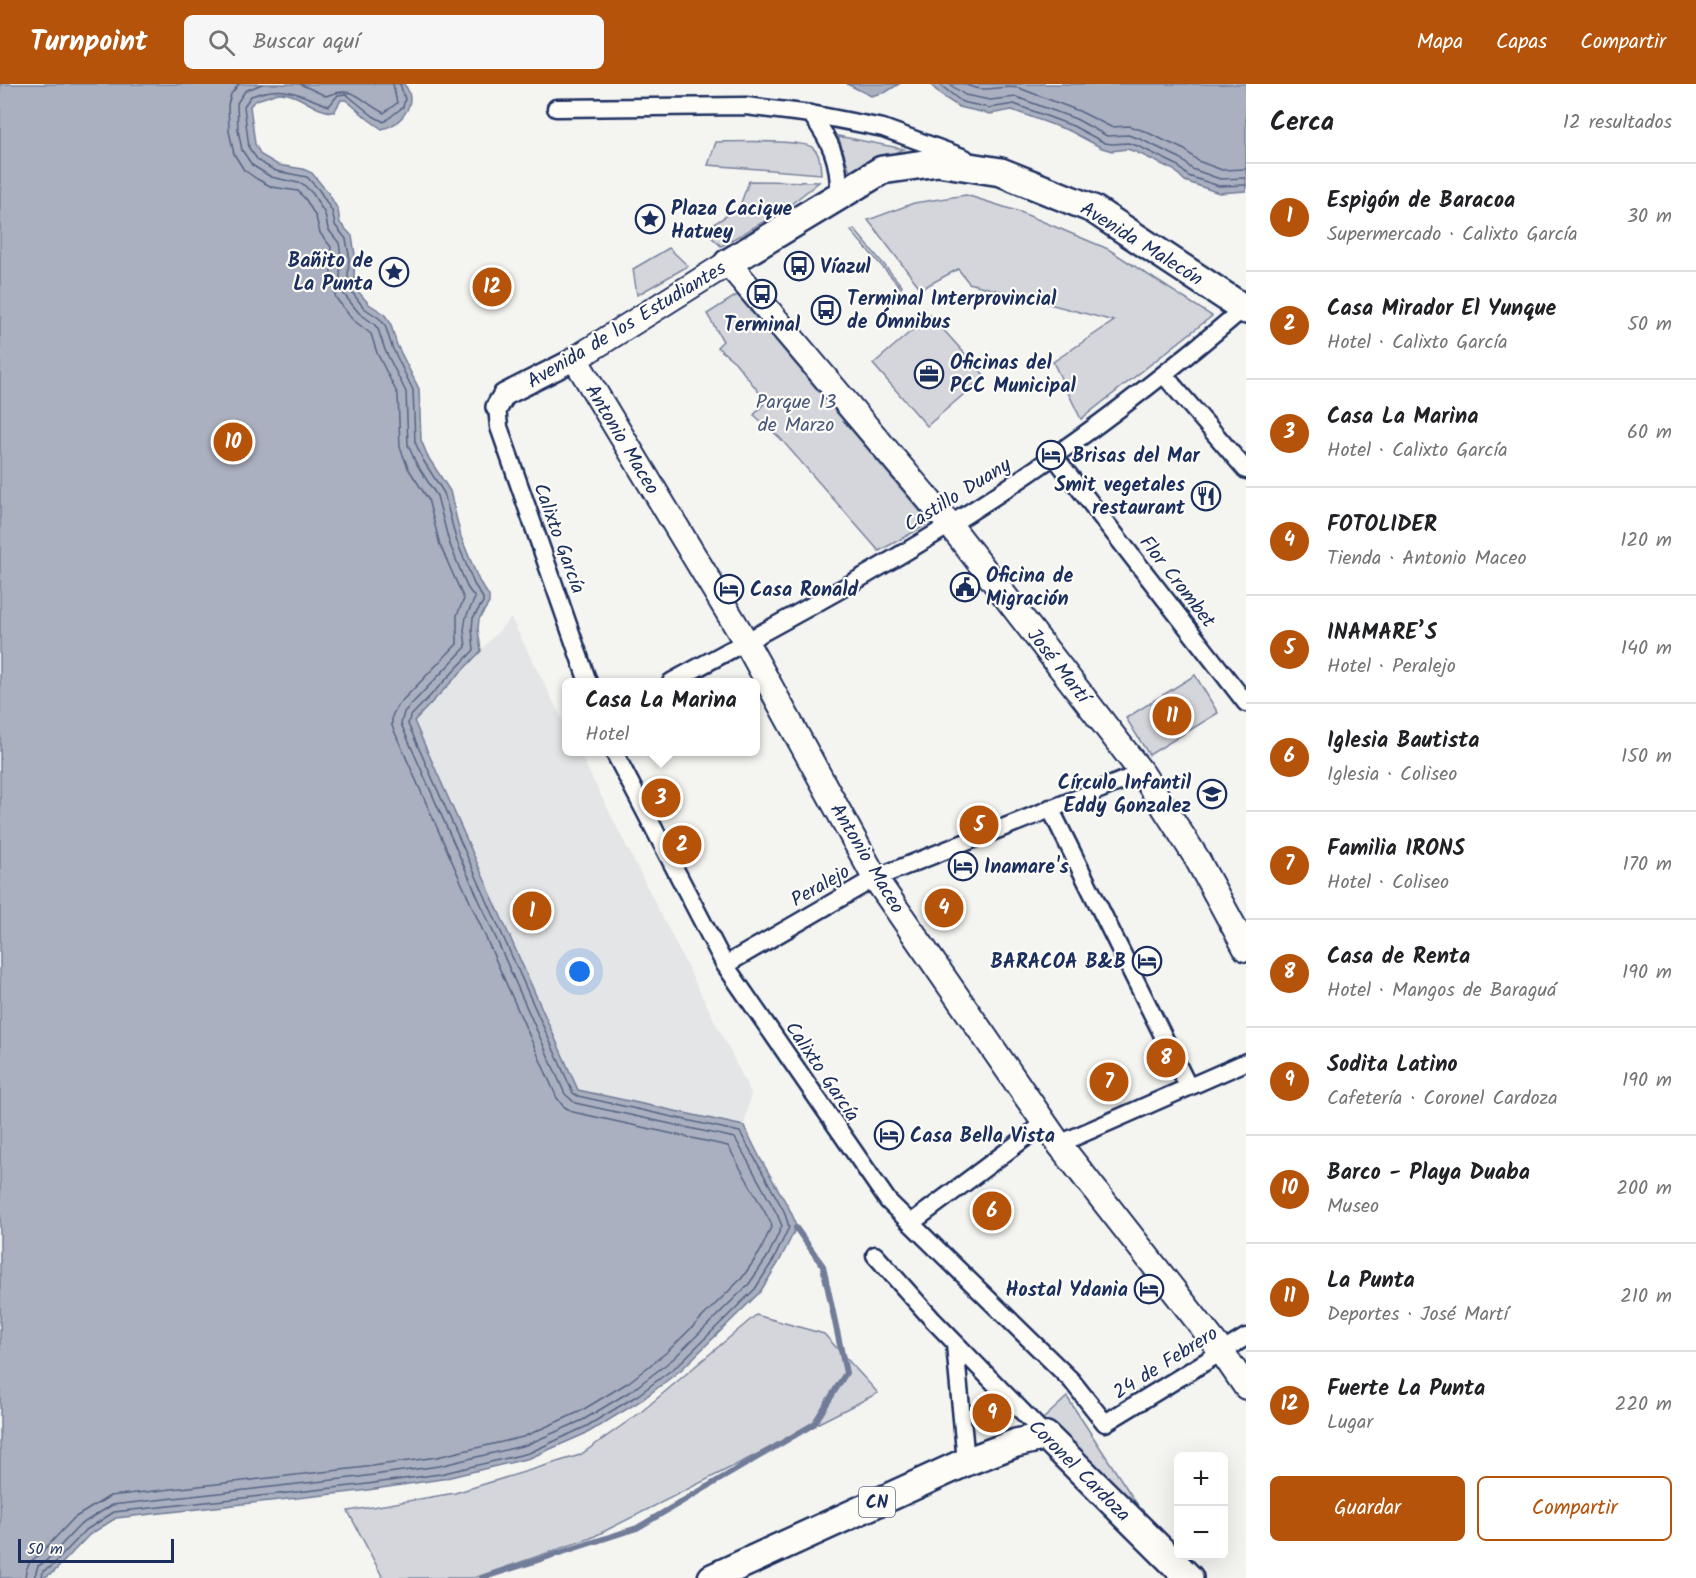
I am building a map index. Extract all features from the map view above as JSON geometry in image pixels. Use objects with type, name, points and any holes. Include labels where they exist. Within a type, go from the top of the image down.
[{"type":"main road","name":"Avenida Malecón","points":[[882,170],[939,162],[1001,172],[1093,208],[1245,309]]},
{"type":"main road","name":"Avenida de los Estudiantes","points":[[575,359],[882,170]]},
{"type":"main road","name":"José Martí","points":[[728,263],[950,525],[1142,772],[1196,857],[1246,950]]},
{"type":"main road","name":"Antonio Maceo","points":[[575,359],[746,642],[876,878],[1059,1144],[1222,1352],[1246,1387]]},
{"type":"main road","name":"CN","points":[[712,1578],[966,1462],[1016,1443],[1046,1436]]},
{"type":"main road","name":"Coronel Cardoza","points":[[1046,1436],[1189,1578]]},
{"type":"street","name":"Avenida Malecón","points":[[556,108],[746,106],[811,114],[883,128],[1001,172]]},
{"type":"street","points":[[811,114],[827,136],[836,158],[839,196]]},
{"type":"street","name":"Castillo Duany","points":[[678,678],[950,525],[1054,456],[1164,375],[1245,309]]},
{"type":"street","name":"Avenida de los Estudiantes","points":[[497,407],[504,395],[575,359]]},
{"type":"street","points":[[1164,375],[1246,470]]},
{"type":"street","name":"Calixto García","points":[[497,407],[499,427],[587,678]]},
{"type":"street","name":"Flor Crombet","points":[[1054,456],[1246,703]]},
{"type":"street","name":"Calixto García","points":[[616,756],[725,965],[888,1201],[1071,1380],[1105,1423]]},
{"type":"street","name":"Peralejo","points":[[725,965],[876,878],[1142,772]]},
{"type":"street","points":[[1050,808],[1188,1086]]},
{"type":"street","points":[[1059,1144],[1246,1062]]},
{"type":"street","points":[[911,1223],[1045,1123]]},
{"type":"street","name":"Coronel Cardoza","points":[[876,1255],[955,1344],[1046,1436]]},
{"type":"street","name":"24 de Febrero","points":[[1105,1423],[1246,1337]]},
{"type":"street","points":[[955,1344],[966,1462]]},
{"type":"shaded area","points":[[511,618],[562,719],[562,756],[581,756],[751,1093],[744,1126],[578,1090],[414,721]]},
{"type":"green space","points":[[838,136],[904,149],[850,172]]},
{"type":"green space","points":[[716,142],[783,142],[807,145],[813,148],[820,160],[821,174],[708,165]]},
{"type":"green space","points":[[749,181],[819,182],[781,212],[721,246],[704,230],[739,208]]},
{"type":"green space","points":[[966,195],[1020,212],[1108,249],[1212,316],[1081,419],[1053,362],[1114,321],[969,283],[958,269],[921,289],[868,220],[914,203]]},
{"type":"green space","points":[[854,229],[902,286],[901,288],[851,231]]},
{"type":"green space","points":[[669,248],[688,266],[637,295],[633,269]]},
{"type":"green space","name":"Parque 13 de Marzo","points":[[737,295],[930,523],[879,551],[780,438],[754,415],[766,401],[735,362],[717,347],[723,341],[707,314]]},
{"type":"green space","points":[[930,315],[985,376],[927,426],[873,364]]},
{"type":"green space","points":[[1195,675],[1218,713],[1149,755],[1126,718]]},
{"type":"green space","points":[[756,1315],[824,1334],[878,1393],[591,1538],[474,1578],[383,1578],[348,1511],[455,1493],[580,1455],[641,1412]]},
{"type":"green space","points":[[1067,1397],[1152,1527],[1043,1419]]},
{"type":"water","points":[[0,84],[404,84],[410,98],[406,112],[396,123],[382,129],[346,100],[341,100],[334,112],[320,109],[294,96],[280,93],[257,100],[250,106],[255,144],[261,155],[278,165],[303,169],[312,173],[329,194],[338,210],[340,223],[352,236],[356,289],[390,322],[397,345],[419,389],[421,440],[428,457],[450,491],[461,537],[479,581],[489,596],[489,603],[479,619],[481,651],[414,721],[578,1090],[744,1126],[789,1208],[796,1228],[779,1262],[760,1292],[682,1369],[642,1400],[589,1432],[530,1458],[442,1479],[361,1491],[116,1518],[89,1535],[54,1572],[43,1578],[0,1578]]},
{"type":"water","points":[[847,84],[899,84],[886,92],[871,96]]},
{"type":"water","points":[[930,84],[1246,84],[1246,191],[1219,193],[1185,181],[1174,170],[1136,152],[1127,149],[1112,151],[1102,148],[1070,131],[1012,110],[990,114],[959,107],[942,96]]},
{"type":"waterway","points":[[482,1578],[637,1528],[814,1424],[846,1373],[823,1266],[796,1228]]},
{"type":"place","name":"Plaza Cacique Hatuey","points":[[650,219]]},
{"type":"place","name":"Víazul","points":[[799,266]]},
{"type":"place","name":"Bañito de La Punta","points":[[394,272]]},
{"type":"place","name":"Fuerte La Punta","points":[[492,287]]},
{"type":"place","name":"Terminal","points":[[762,294]]},
{"type":"place","name":"Terminal Interprovincial de Ómnibus","points":[[826,310]]},
{"type":"place","name":"Oficinas del PCC Municipal","points":[[929,374]]},
{"type":"place","name":"Barco - Playa Duaba","points":[[233,442]]},
{"type":"place","name":"Brisas del Mar","points":[[1051,455]]},
{"type":"place","name":"Smit vegetales restaurant","points":[[1206,496]]},
{"type":"place","name":"Oficina de Migración","points":[[965,587]]},
{"type":"place","name":"Casa Ronald","points":[[729,589]]},
{"type":"place","name":"La Punta","points":[[1172,716]]},
{"type":"place","name":"Círculo Infantil Eddy Gonzalez","points":[[1212,794]]},
{"type":"place","name":"Casa La Marina","points":[[661,798]]},
{"type":"place","name":"INAMARE’S","points":[[979,825]]},
{"type":"place","name":"Casa Mirador El Yunque","points":[[682,845]]},
{"type":"place","name":"Inamare's","points":[[963,866]]},
{"type":"place","name":"FOTOLIDER","points":[[944,908]]},
{"type":"place","name":"Espigón de Baracoa","points":[[532,911]]},
{"type":"place","name":"BARACOA B&B","points":[[1147,961]]},
{"type":"place","name":"Casa de Renta","points":[[1166,1058]]},
{"type":"place","name":"Familia IRONS","points":[[1109,1082]]},
{"type":"place","name":"Casa Bella Vista","points":[[889,1135]]},
{"type":"place","name":"Iglesia Bautista","points":[[992,1211]]},
{"type":"place","name":"Hostal Ydania","points":[[1149,1289]]},
{"type":"place","name":"Sodita Latino","points":[[992,1413]]}]
